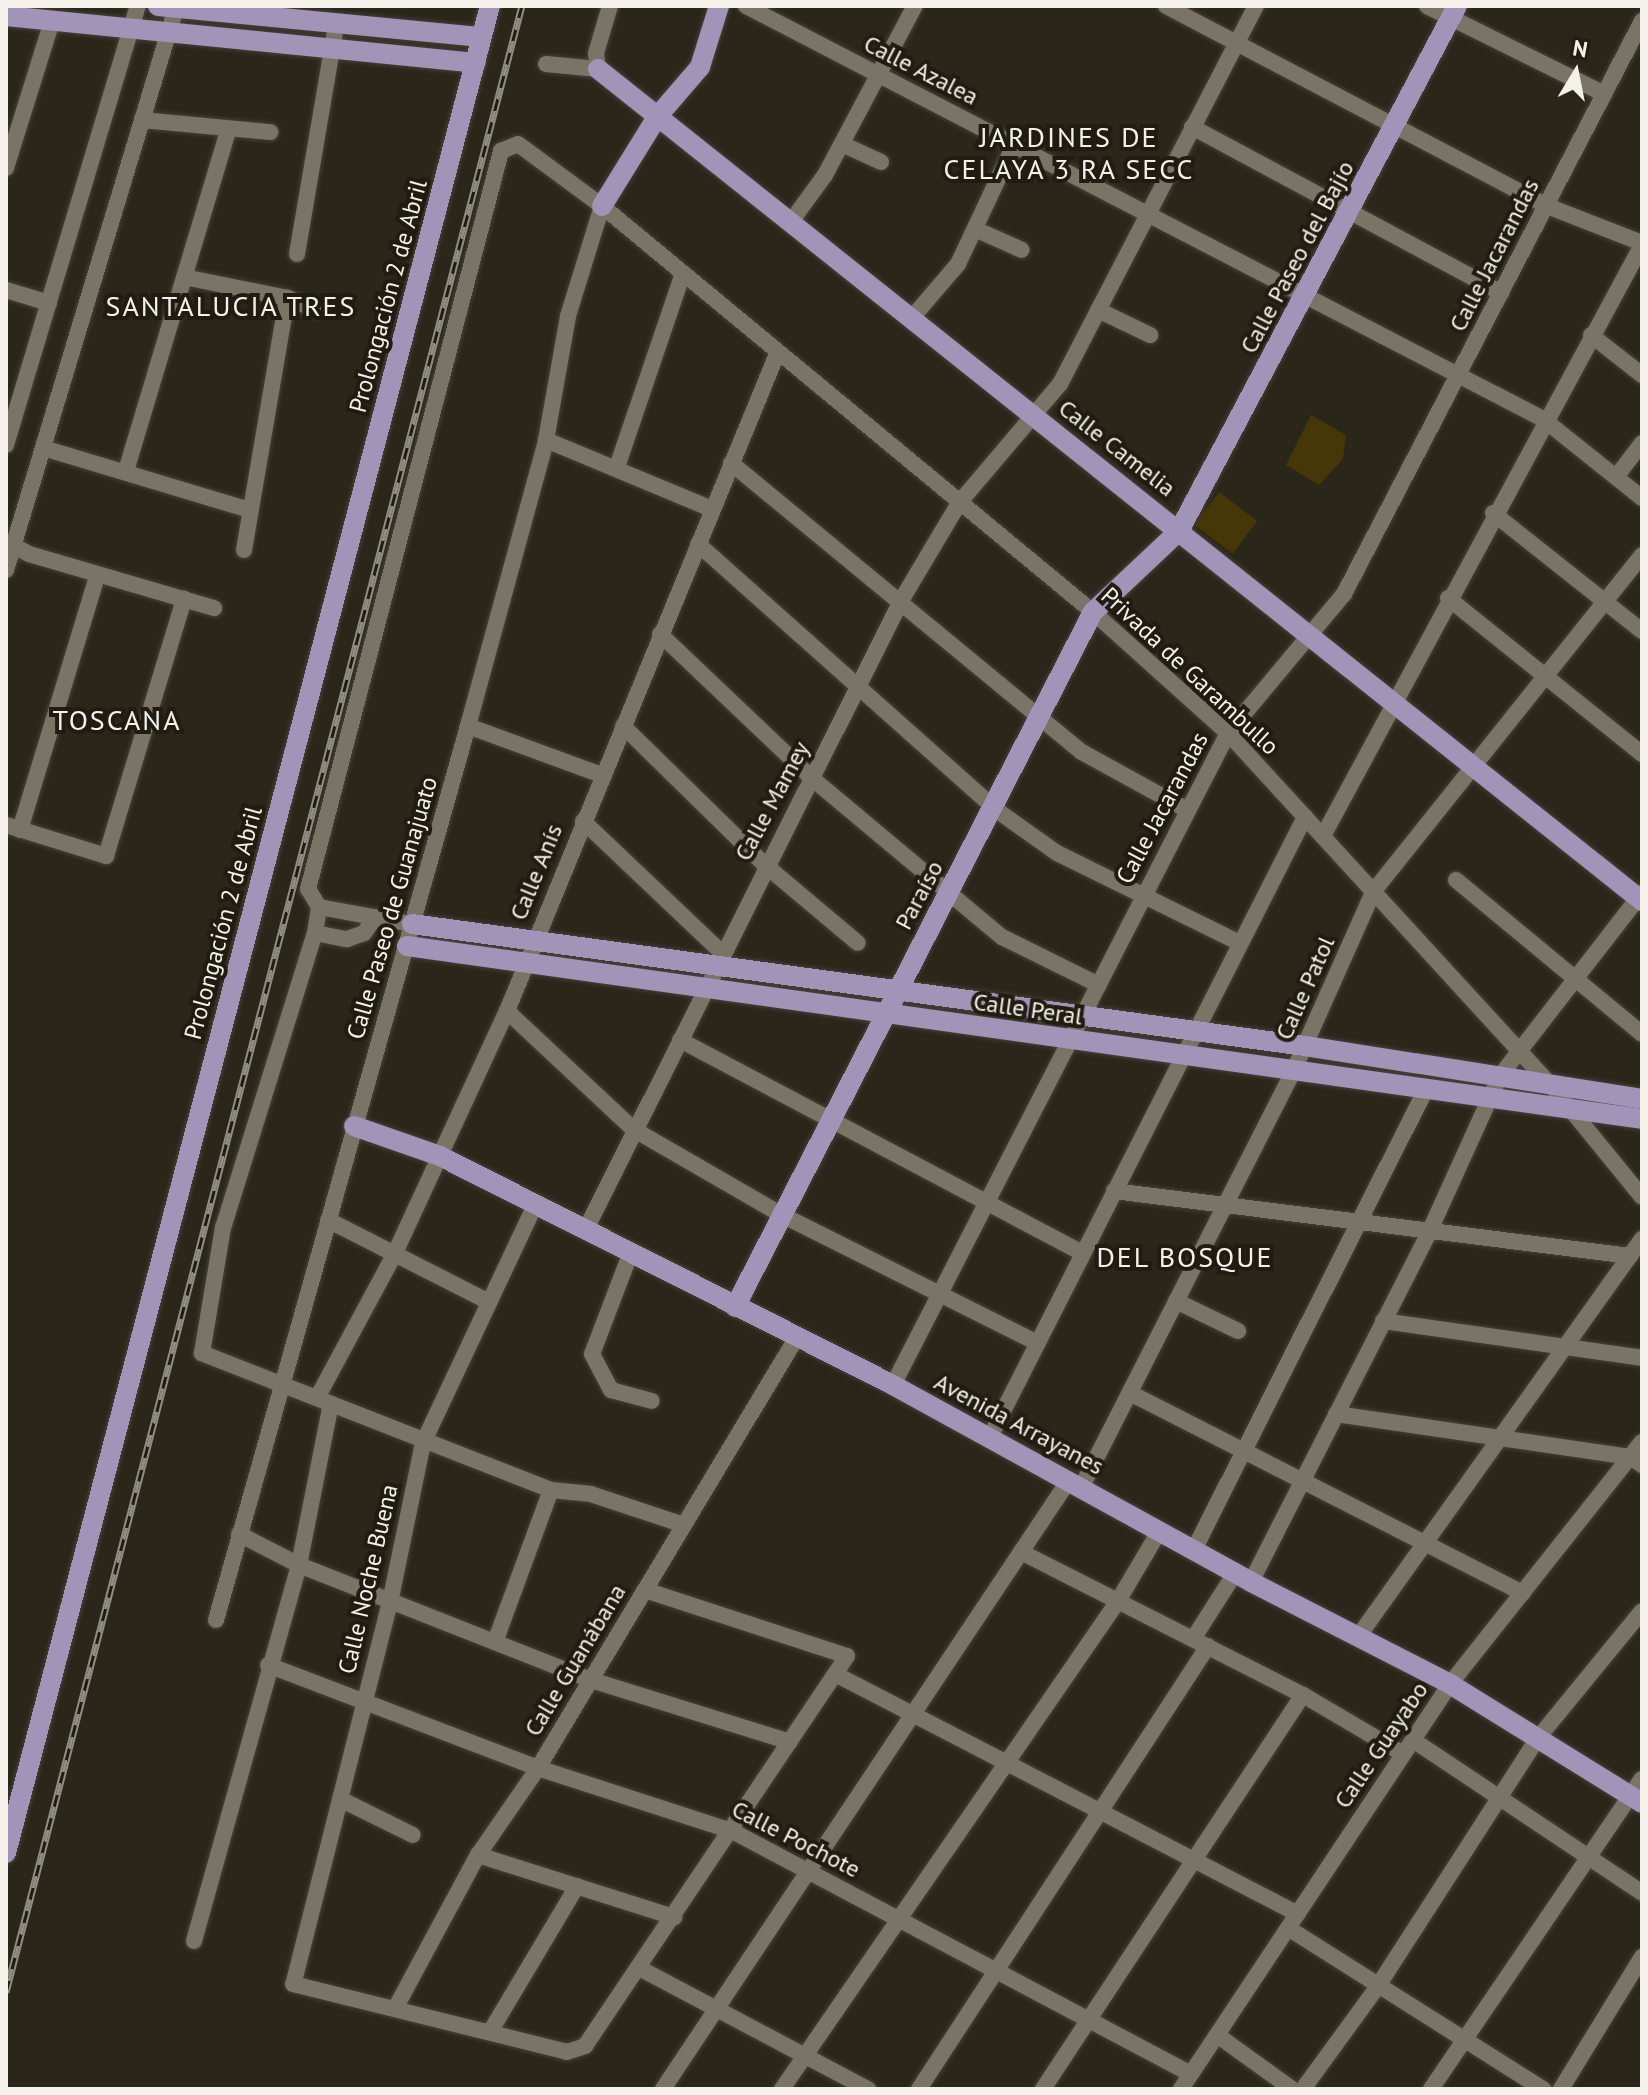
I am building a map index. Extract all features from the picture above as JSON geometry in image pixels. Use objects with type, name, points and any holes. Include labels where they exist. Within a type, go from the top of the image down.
[{"type":"main road","name":"Prolongación 2 de Abril","points":[[6,1853],[490,6]]},
{"type":"main road","points":[[602,206],[657,117],[700,67],[719,6]]},
{"type":"main road","points":[[167,7],[230,10],[336,25],[482,37]]},
{"type":"main road","name":"Calle Paseo del Bajío","points":[[1179,531],[1307,296],[1454,12]]},
{"type":"main road","points":[[6,16],[476,63]]},
{"type":"main road","name":"Calle Camelia","points":[[598,69],[1641,897]]},
{"type":"main road","name":"Paraíso","points":[[735,1307],[995,809],[1093,612],[1179,531]]},
{"type":"main road","name":"Calle Peral","points":[[412,924],[530,953],[708,989],[1642,1119]]},
{"type":"main road","name":"Calle Peral","points":[[407,946],[718,960],[898,991],[1305,1046],[1500,1076],[1554,1089],[1642,1099]]},
{"type":"main road","name":"Avenida Arrayanes","points":[[354,1126],[440,1156],[893,1385],[1076,1483],[1243,1578],[1450,1684],[1538,1738],[1638,1793]]},
{"type":"street","points":[[6,445],[138,6]]},
{"type":"street","points":[[546,64],[598,69],[596,53],[610,6]]},
{"type":"street","name":"Calle Azalea","points":[[746,6],[1543,419],[1642,498]]},
{"type":"street","points":[[790,223],[842,144],[915,6]]},
{"type":"street","points":[[1166,6],[1547,206],[1642,244],[1543,419],[1323,836]]},
{"type":"street","name":"Calle Mamey","points":[[586,1229],[633,1129],[708,989],[718,960],[765,865],[814,780],[856,688],[902,599],[959,503],[1060,384],[1256,6]]},
{"type":"street","points":[[1427,6],[1454,12],[1604,94]]},
{"type":"street","points":[[167,7],[168,34],[8,554],[29,554],[214,608]]},
{"type":"street","points":[[6,168],[52,21]]},
{"type":"street","name":"Calle Jacarandas","points":[[893,1385],[1228,733],[1344,594],[1642,21]]},
{"type":"street","points":[[297,254],[335,50],[336,25]]},
{"type":"street","points":[[142,120],[270,132]]},
{"type":"street","points":[[1192,127],[1501,293]]},
{"type":"street","points":[[126,471],[228,130]]},
{"type":"street","name":"Privada de Garambullo","points":[[319,907],[308,889],[501,151],[518,144],[602,206],[682,276],[1093,612],[1228,733],[1554,1089],[1642,1197]]},
{"type":"street","points":[[842,144],[881,162]]},
{"type":"street","points":[[911,319],[958,264],[1014,145]]},
{"type":"street","name":"Calle Paseo de Guanajuato","points":[[216,1620],[468,726],[546,440],[568,316],[602,206]]},
{"type":"street","points":[[975,229],[1022,250]]},
{"type":"street","points":[[617,467],[682,276]]},
{"type":"street","points":[[184,277],[287,298],[316,310]]},
{"type":"street","points":[[6,290],[49,303]]},
{"type":"street","points":[[244,550],[287,298]]},
{"type":"street","points":[[1098,310],[1150,335]]},
{"type":"street","points":[[1591,335],[1642,375]]},
{"type":"street","name":"Calle Anís","points":[[194,1941],[268,1665],[299,1565],[324,1401],[507,1011],[777,354]]},
{"type":"street","points":[[546,440],[712,509]]},
{"type":"street","points":[[1616,477],[1642,443]]},
{"type":"street","points":[[43,448],[250,510]]},
{"type":"street","points":[[731,463],[902,599],[1082,752],[1187,810]]},
{"type":"street","points":[[1493,513],[1642,631]]},
{"type":"street","points":[[698,544],[995,809],[1057,853],[1240,943]]},
{"type":"street","name":"Calle Patol","points":[[663,2089],[1021,1552],[1076,1483],[1130,1393],[1293,1072],[1373,892],[1642,555]]},
{"type":"street","points":[[97,576],[13,827],[106,856],[184,599]]},
{"type":"street","points":[[1448,598],[1642,754]]},
{"type":"street","points":[[660,634],[814,780],[1002,937],[1099,985]]},
{"type":"street","points":[[468,726],[602,775]]},
{"type":"street","points":[[623,726],[765,865],[858,943]]},
{"type":"street","points":[[989,1439],[1305,817]]},
{"type":"street","points":[[583,821],[718,960]]},
{"type":"street","points":[[1456,880],[1573,980],[1642,1034]]},
{"type":"street","points":[[919,2089],[1102,1808],[1200,1642],[1303,1479],[1431,1228],[1500,1076],[1641,897]]},
{"type":"street","points":[[412,924],[319,907],[315,933],[223,1228],[202,1353],[283,1383],[423,1443],[551,1490],[591,1494],[684,1525]]},
{"type":"street","points":[[315,933],[347,939],[364,933],[375,918]]},
{"type":"street","points":[[507,1011],[633,1129],[782,1215],[1038,1343]]},
{"type":"street","points":[[680,1040],[1083,1253]]},
{"type":"street","points":[[1194,1550],[1425,1091]]},
{"type":"street","points":[[1114,1191],[1360,1219],[1630,1256]]},
{"type":"street","name":"Calle Noche Buena","points":[[396,2007],[293,1984],[390,1602],[423,1443],[536,1203]]},
{"type":"street","points":[[328,1220],[489,1302]]},
{"type":"street","points":[[1358,1637],[1642,1239]]},
{"type":"street","points":[[631,1252],[592,1354],[611,1390],[652,1401]]},
{"type":"street","points":[[1176,1301],[1238,1331]]},
{"type":"street","points":[[1383,1321],[1642,1358]]},
{"type":"street","name":"Calle Guanábana","points":[[396,2007],[478,1855],[538,1768],[797,1337]]},
{"type":"street","points":[[1130,1393],[1245,1448],[1523,1593]]},
{"type":"street","points":[[1336,1414],[1501,1437],[1636,1461]]},
{"type":"street","name":"Calle Guayabo","points":[[1181,2089],[1450,1684],[1636,1461],[1642,1442]]},
{"type":"street","points":[[495,1642],[551,1490]]},
{"type":"street","points":[[782,2089],[1005,1759],[1118,1601],[1160,1530]]},
{"type":"street","points":[[239,1534],[299,1565],[591,1680],[790,1742]]},
{"type":"street","points":[[1021,1552],[1408,1747],[1496,1799],[1642,1893]]},
{"type":"street","points":[[396,2007],[576,2051],[641,1969],[847,1656],[645,1590]]},
{"type":"street","points":[[1303,2089],[1378,1986],[1538,1738],[1642,1611]]},
{"type":"street","name":"Calle Pochote","points":[[268,1665],[538,1768],[732,1831],[997,1968],[1191,2074]]},
{"type":"street","points":[[837,1675],[1102,1808],[1298,1914]]},
{"type":"street","points":[[1043,2089],[1303,1695]]},
{"type":"street","points":[[1431,2089],[1586,1859],[1638,1793]]},
{"type":"street","points":[[340,1799],[413,1835]]},
{"type":"street","points":[[478,1855],[674,1917]]},
{"type":"street","points":[[490,2032],[577,1886]]},
{"type":"street","points":[[1288,1928],[1467,2038],[1543,2089]]},
{"type":"street","points":[[1561,2089],[1642,1957]]},
{"type":"street","points":[[641,1969],[868,2089]]},
{"type":"street","points":[[1217,2035],[1292,2089]]},
{"type":"shaded area","points":[[1311,415],[1346,435],[1343,459],[1319,485],[1286,465]]},
{"type":"shaded area","points":[[1219,492],[1257,521],[1233,554],[1194,525]]},
{"type":"railway","points":[[6,1992],[522,6]]},
{"type":"district","name":"JARDINES DE CELAYA 3 RA SECC","points":[[1069,153]]},
{"type":"district","name":"SANTALUCIA TRES","points":[[231,306]]},
{"type":"district","name":"TOSCANA","points":[[117,720]]},
{"type":"district","name":"DEL BOSQUE","points":[[1185,1257]]}]
